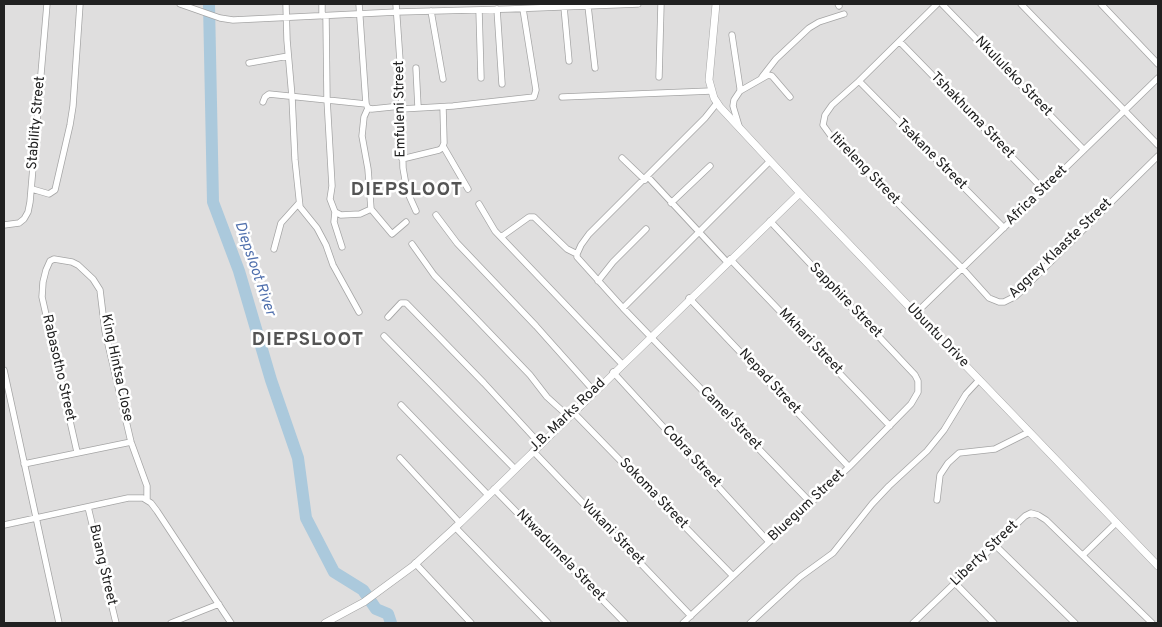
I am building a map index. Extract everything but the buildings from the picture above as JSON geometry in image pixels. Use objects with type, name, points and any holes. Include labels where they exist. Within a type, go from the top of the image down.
[{"type":"street","name":"Stability Street","points":[[4,225],[19,223],[28,212],[32,189],[48,4]]},
{"type":"street","points":[[32,189],[48,194],[54,190],[73,106],[80,4]]},
{"type":"street","points":[[180,4],[226,20],[397,12],[435,8],[498,9],[509,6],[523,9],[638,4]]},
{"type":"street","points":[[286,4],[294,160],[299,203],[303,212],[317,228],[326,245],[333,265],[359,312]]},
{"type":"street","points":[[322,4],[332,186],[330,199],[335,212],[334,222],[342,246]]},
{"type":"street","points":[[359,4],[367,106],[362,136],[368,169],[371,208],[392,234],[406,222]]},
{"type":"street","name":"Emfuleni Street","points":[[396,4],[401,75],[402,159],[407,191],[416,211]]},
{"type":"street","points":[[659,77],[662,4]]},
{"type":"street","points":[[577,254],[580,245],[590,234],[646,179],[717,104],[711,91],[709,80],[716,4]]},
{"type":"street","name":"Itireleng Street","points":[[937,4],[828,110],[823,120],[825,128],[962,268]]},
{"type":"street","name":"Nkululeko Street","points":[[942,4],[1084,150]]},
{"type":"street","points":[[1021,4],[1158,145]]},
{"type":"street","points":[[1101,4],[1158,64]]},
{"type":"street","points":[[588,6],[595,68]]},
{"type":"street","points":[[564,7],[569,61]]},
{"type":"street","points":[[435,8],[443,80]]},
{"type":"street","points":[[476,8],[480,78]]},
{"type":"street","points":[[498,9],[502,84]]},
{"type":"street","points":[[263,102],[265,96],[269,94],[327,99],[367,106],[372,109],[443,107],[534,97],[536,90],[523,9]]},
{"type":"street","points":[[762,77],[776,58],[809,28],[819,22],[844,14]]},
{"type":"street","points":[[732,35],[740,91]]},
{"type":"street","name":"Tshakhuma Street","points":[[900,42],[1043,190]]},
{"type":"street","points":[[249,63],[288,56]]},
{"type":"street","points":[[416,68],[418,108]]},
{"type":"street","points":[[739,128],[733,106],[734,100],[740,91],[762,77],[772,76],[790,97]]},
{"type":"street","name":"Africa Street","points":[[915,314],[1158,78]]},
{"type":"street","name":"Tsakane Street","points":[[859,81],[1004,228]]},
{"type":"street","points":[[562,97],[711,91]]},
{"type":"street","name":"Ubuntu Drive","points":[[717,104],[915,314],[1158,566]]},
{"type":"street","points":[[443,107],[443,146],[468,189]]},
{"type":"street","points":[[402,159],[440,150],[443,146]]},
{"type":"street","name":"Aggrey Klaaste Street","points":[[962,268],[989,298],[999,302],[1012,299],[1158,156]]},
{"type":"street","name":"Mkhari Street","points":[[622,158],[672,203],[890,426]]},
{"type":"street","points":[[622,308],[770,161]]},
{"type":"street","points":[[672,203],[710,166]]},
{"type":"street","name":"J.B. Marks Road","points":[[325,623],[386,588],[415,564],[458,525],[689,298],[800,193]]},
{"type":"street","points":[[274,249],[281,223],[299,203]]},
{"type":"street","points":[[479,204],[501,237],[622,364]]},
{"type":"street","points":[[335,212],[350,216],[371,208]]},
{"type":"street","points":[[436,215],[457,243],[541,331],[594,391]]},
{"type":"street","name":"Camel Street","points":[[501,237],[529,217],[534,217],[567,249],[577,254],[581,263],[622,308],[810,502]]},
{"type":"street","name":"Sapphire Street","points":[[770,221],[915,375],[918,381]]},
{"type":"street","points":[[598,281],[613,262],[646,229]]},
{"type":"street","name":"Sokoma Street","points":[[412,244],[434,275],[530,375],[547,397],[571,414],[732,576]]},
{"type":"street","name":"King Hintsa Close","points":[[43,282],[49,263],[54,259],[78,265],[98,284],[102,296],[105,331],[131,442],[145,480],[147,500]]},
{"type":"street","name":"Rabasotho Street","points":[[43,282],[44,305],[78,452]]},
{"type":"street","name":"Nepad Street","points":[[689,298],[849,467]]},
{"type":"street","points":[[388,317],[401,303],[406,303],[484,382],[540,444]]},
{"type":"street","points":[[384,336],[515,469]]},
{"type":"street","points":[[4,370],[59,623]]},
{"type":"street","name":"Cobra Street","points":[[613,372],[769,542]]},
{"type":"street","points":[[750,623],[800,578],[833,553],[872,504],[927,451],[944,430],[966,394],[979,380]]},
{"type":"street","name":"Bluegum Street","points":[[683,623],[890,426],[915,399],[918,392],[918,381]]},
{"type":"street","points":[[401,405],[488,495]]},
{"type":"street","points":[[937,500],[940,475],[948,463],[959,453],[995,449],[1029,432]]},
{"type":"street","name":"King Hintsa Close","points":[[24,464],[131,442]]},
{"type":"street","name":"Vukani Street","points":[[533,451],[691,616]]},
{"type":"street","points":[[400,458],[458,525],[548,623]]},
{"type":"street","name":"Ntwadumela Street","points":[[494,489],[625,623]]},
{"type":"street","points":[[4,525],[137,496],[147,500],[157,511],[231,623]]},
{"type":"street","name":"Buang Street","points":[[88,507],[116,623]]},
{"type":"street","name":"Liberty Street","points":[[913,623],[1025,516],[1034,513],[1046,520],[1152,623]]},
{"type":"street","points":[[1083,555],[1116,523]]},
{"type":"street","points":[[995,545],[1075,623]]},
{"type":"street","points":[[415,564],[471,623]]},
{"type":"street","points":[[955,583],[994,623]]},
{"type":"street","points":[[171,623],[219,604]]},
{"type":"shaded area","name":"DIEPSLOOT","points":[[4,4],[1158,4],[1158,623],[4,623]]},
{"type":"waterway","name":"Diepsloot River","points":[[209,4],[213,202],[239,271],[271,380],[298,458],[306,518],[334,572],[363,590],[376,609],[388,614],[391,623]]},
{"type":"district","name":"DIEPSLOOT","points":[[407,191]]},
{"type":"district","name":"DIEPSLOOT","points":[[308,341]]}]
